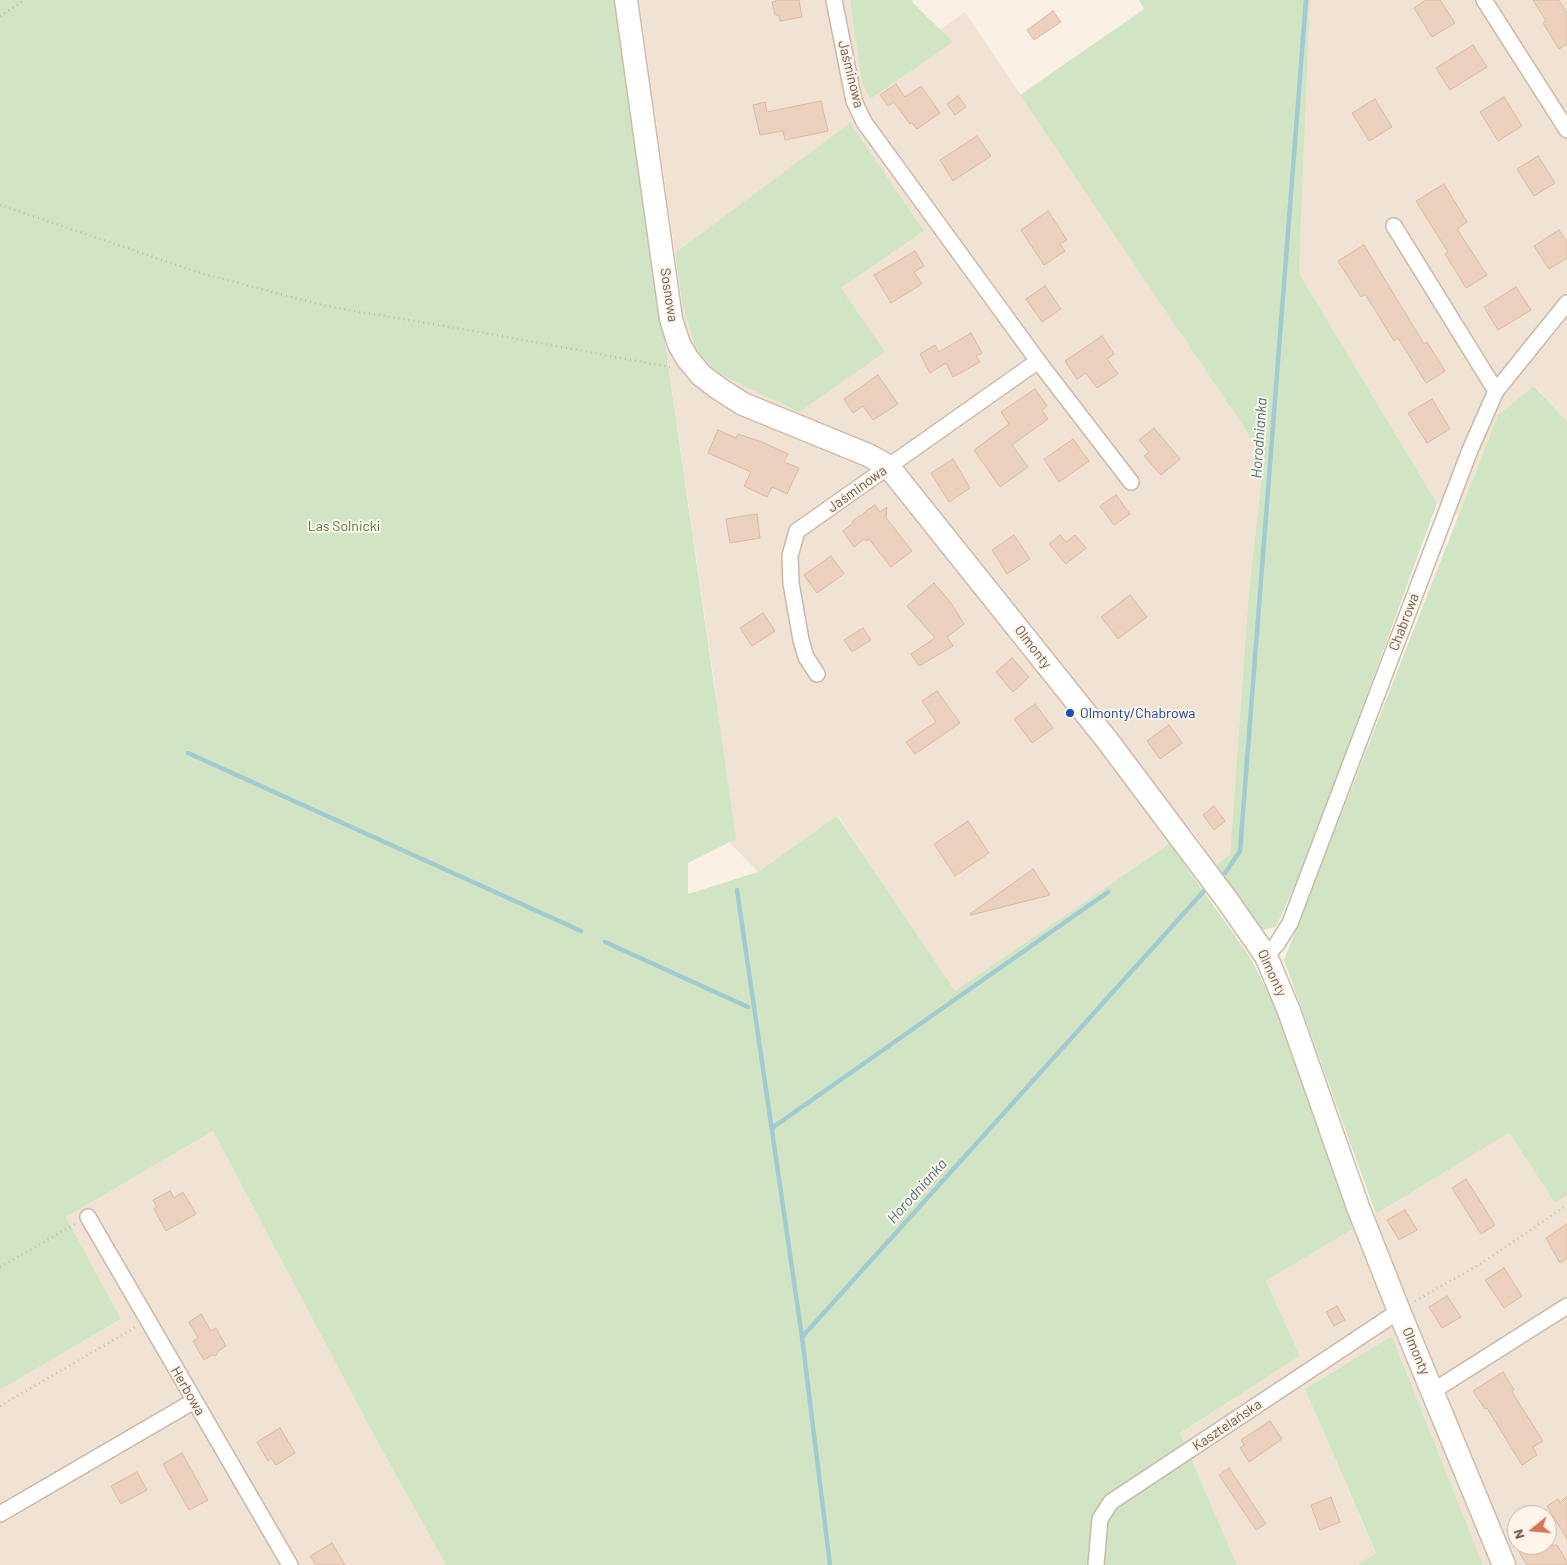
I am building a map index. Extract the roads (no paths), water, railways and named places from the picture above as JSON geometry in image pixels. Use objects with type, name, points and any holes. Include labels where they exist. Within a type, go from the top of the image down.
[{"type":"street","name":"Sosnowa","points":[[626,0],[671,319],[679,344],[687,358],[701,375],[743,404],[868,455],[888,466]]},
{"type":"street","name":"Jaśminowa","points":[[834,0],[854,101],[864,122],[1038,361],[1130,482]]},
{"type":"street","points":[[1484,0],[1567,130]]},
{"type":"street","points":[[1394,226],[1496,391]]},
{"type":"street","name":"Chabrowa","points":[[1266,956],[1277,944],[1290,923],[1470,450],[1496,391],[1567,303]]},
{"type":"street","name":"Jaśminowa","points":[[817,674],[806,657],[791,583],[790,556],[798,532],[888,466],[1038,361]]},
{"type":"street","name":"Olmonty","points":[[888,466],[1107,740],[1228,900],[1266,956],[1289,1012],[1358,1207],[1504,1565]]},
{"type":"street","name":"Herbowa","points":[[88,1216],[290,1565]]},
{"type":"street","points":[[1433,1391],[1567,1306]]},
{"type":"street","name":"Kasztelańska","points":[[1096,1565],[1100,1519],[1111,1502],[1399,1311]]},
{"type":"street","points":[[0,1514],[194,1401]]},
{"type":"waterway","name":"Horodnianka","points":[[1225,873],[1240,851],[1306,0]]},
{"type":"waterway","points":[[188,753],[581,931]]},
{"type":"waterway","points":[[737,890],[802,1337]]},
{"type":"waterway","name":"Horodnianka","points":[[830,1565],[802,1337],[1204,891]]},
{"type":"waterway","points":[[772,1128],[1108,892]]},
{"type":"waterway","points":[[605,942],[748,1007]]},
{"type":"place","name":"Olmonty/Chabrowa","points":[[1070,713]]},
{"type":"park label","name":"Las Solnicki","points":[[344,526]]}]
